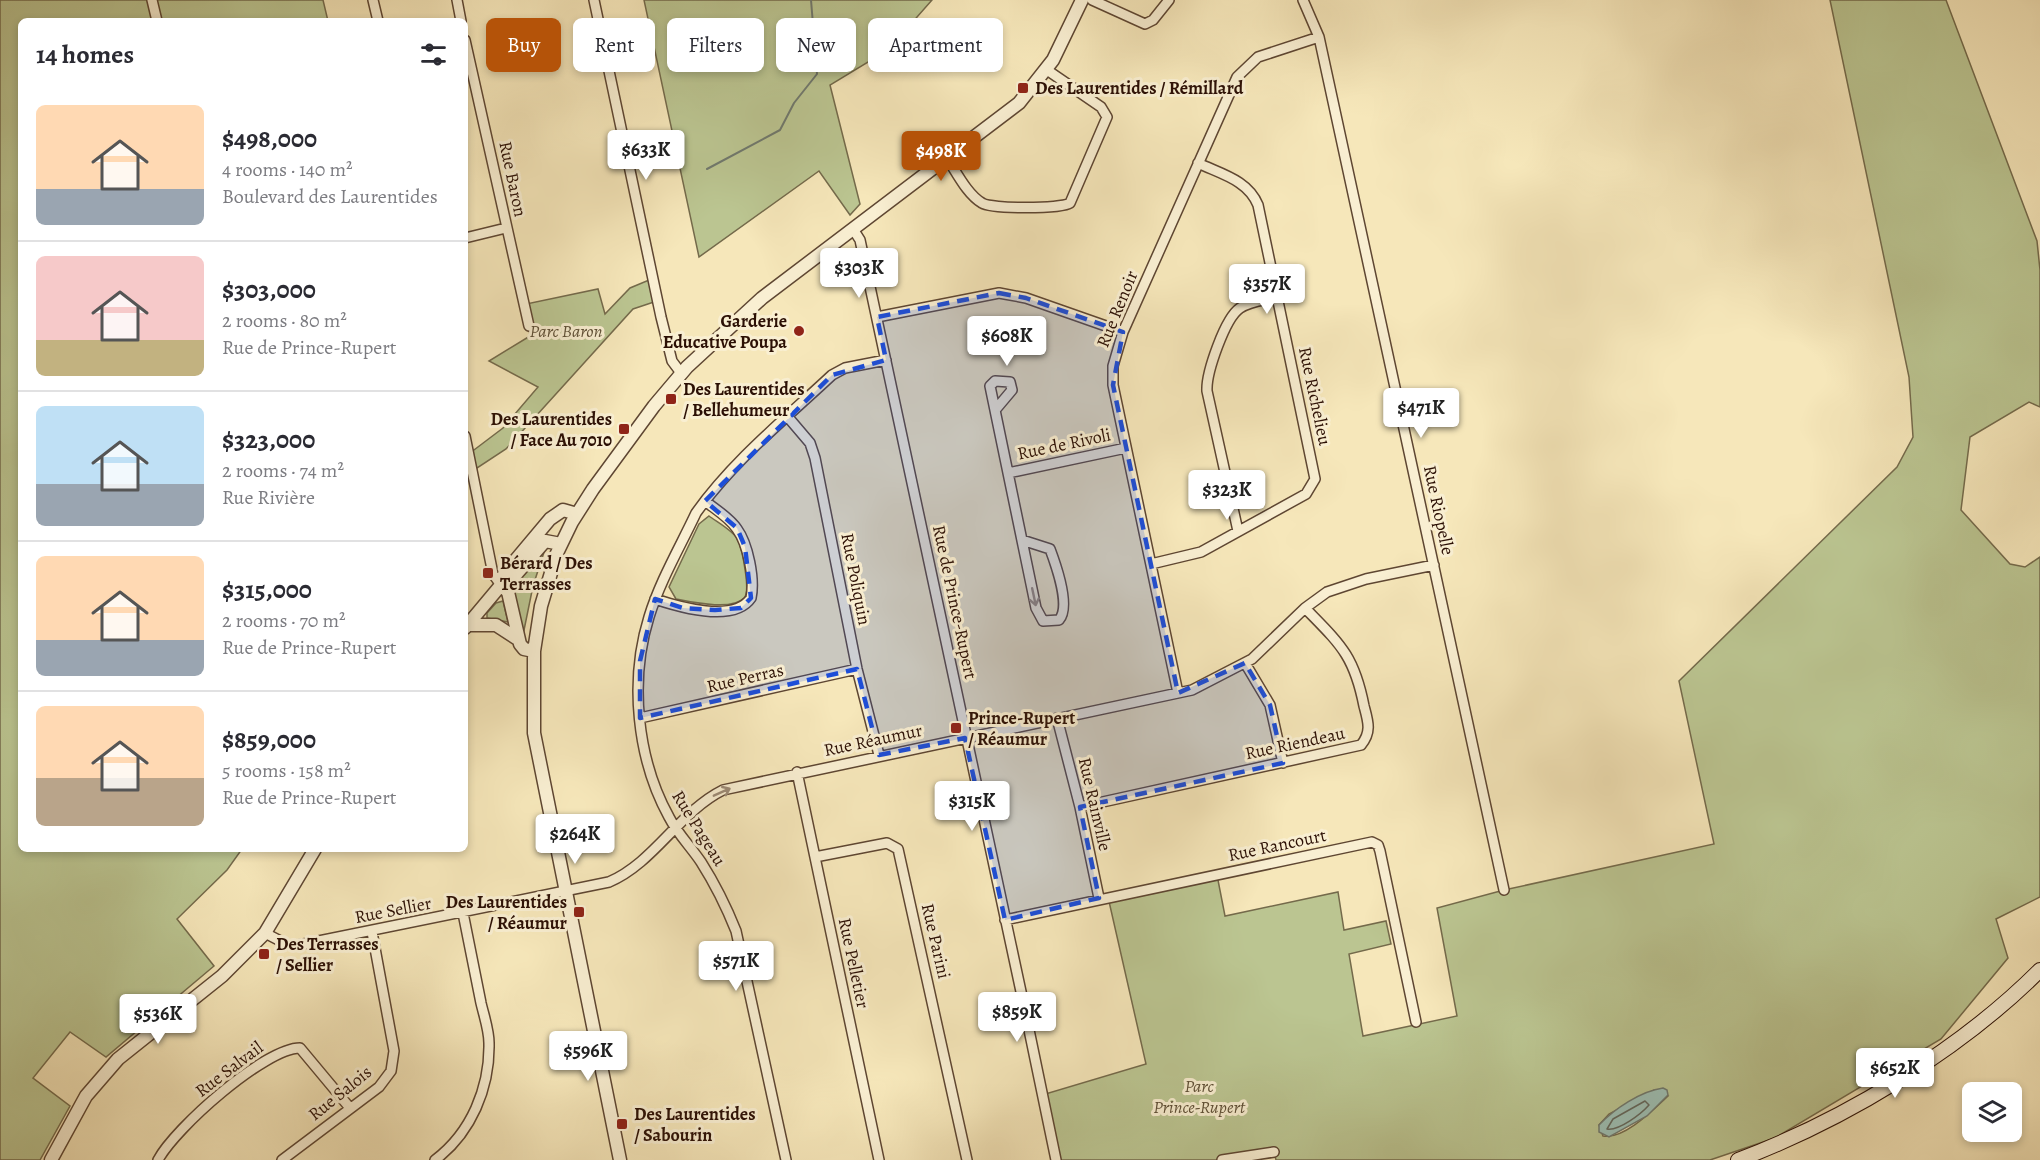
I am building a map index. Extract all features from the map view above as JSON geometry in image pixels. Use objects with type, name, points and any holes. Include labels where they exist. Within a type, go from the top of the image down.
[{"type":"main road","points":[[1738,1160],[1801,1133],[1874,1094],[1956,1040],[2022,988],[2040,970]]},
{"type":"main road","points":[[2022,988],[2040,977]]},
{"type":"street","points":[[152,0],[156,18]]},
{"type":"street","points":[[373,0],[377,18]]},
{"type":"street","points":[[457,0],[460,18]]},
{"type":"street","points":[[594,0],[661,317],[672,361],[681,373]]},
{"type":"street","points":[[620,1160],[536,742],[532,693],[534,651],[544,595],[561,544],[577,514],[620,452],[681,373],[752,306],[1012,109],[1047,70],[1082,0]]},
{"type":"street","points":[[1092,0],[1145,24],[1153,20],[1169,0]]},
{"type":"street","name":"Rue Riopelle","points":[[1303,0],[1319,37],[1504,890]]},
{"type":"street","name":"Rue Renoir","points":[[1178,693],[1112,374],[1123,332],[1243,68],[1257,57],[1319,37]]},
{"type":"street","name":"Rue Baron","points":[[468,54],[529,326]]},
{"type":"street","points":[[948,158],[972,194],[984,205],[1057,207],[1070,203],[1107,117],[1101,107],[1047,70]]},
{"type":"street","name":"Rue Richelieu","points":[[1198,163],[1242,184],[1254,196],[1315,479],[1310,490],[1238,531]]},
{"type":"street","points":[[468,237],[506,228]]},
{"type":"street","name":"Rue de Prince-Rupert","points":[[853,229],[860,240],[877,317],[1056,1160]]},
{"type":"street","points":[[877,317],[999,293],[1026,298],[1123,332]]},
{"type":"street","points":[[1151,564],[1194,555],[1238,531],[1207,391],[1208,375],[1234,314],[1246,304],[1277,297]]},
{"type":"street","name":"Rue Pageau","points":[[786,1160],[736,931],[724,901],[701,861],[675,827],[658,795],[647,761],[640,718],[640,661],[655,599],[696,513],[705,501],[787,416],[832,375],[845,368],[886,360]]},
{"type":"street","points":[[996,409],[1022,540],[1040,617],[1043,621],[1059,620],[1064,615],[1064,608],[1057,566],[1050,549],[1022,540]]},
{"type":"street","name":"Rue Poliquin","points":[[787,416],[810,443],[815,458],[857,669],[879,755]]},
{"type":"street","name":"Rue de Rivoli","points":[[1008,473],[1126,448]]},
{"type":"street","points":[[468,451],[493,574],[508,592],[522,648],[534,651]]},
{"type":"street","points":[[655,599],[683,608],[715,610],[741,608],[751,597],[752,586],[745,547],[737,528],[705,501]]},
{"type":"street","points":[[501,585],[504,574],[553,516],[564,510],[577,514]]},
{"type":"street","points":[[468,625],[501,585],[511,580],[545,541],[561,544]]},
{"type":"street","name":"Rue Réaumur","points":[[565,892],[609,882],[624,875],[675,827],[723,790],[797,772],[1178,693],[1202,686],[1245,663],[1271,643],[1305,608],[1327,592],[1344,585],[1434,565]]},
{"type":"street","name":"Rue Riendeau","points":[[1080,807],[1361,745],[1368,737],[1369,726],[1359,678],[1352,660],[1340,644],[1305,608]]},
{"type":"street","points":[[468,627],[496,625],[519,640]]},
{"type":"street","points":[[1245,663],[1270,705],[1283,764]]},
{"type":"street","name":"Rue Perras","points":[[640,718],[857,669]]},
{"type":"street","name":"Rue Rainville","points":[[1057,718],[1080,807],[1099,898]]},
{"type":"street","name":"Rue Pelletier","points":[[797,772],[879,1160]]},
{"type":"street","name":"Rue Rancourt","points":[[1005,920],[1099,898],[1372,842],[1380,851],[1416,1022]]},
{"type":"street","name":"Rue Parini","points":[[815,857],[887,843],[898,849],[968,1160]]},
{"type":"street","points":[[51,1160],[87,1096],[118,1059],[222,976],[265,933],[313,852]]},
{"type":"street","name":"Rue Sellier","points":[[265,933],[288,945],[299,945],[565,892]]},
{"type":"street","points":[[435,1160],[454,1142],[471,1119],[482,1097],[490,1043],[463,913]]},
{"type":"street","name":"Rue Salois","points":[[282,1160],[380,1087],[390,1071],[394,1051],[372,932]]},
{"type":"street","name":"Rue Salvail","points":[[158,1160],[178,1132],[211,1102],[275,1054],[288,1048],[300,1048],[350,1108]]},
{"type":"street","points":[[1222,1160],[1274,1152]]},
{"type":"highlighted area","points":[[999,293],[1026,298],[1123,332],[1113,385],[1178,693],[1245,663],[1270,705],[1283,763],[1080,807],[1099,898],[1005,920],[965,738],[879,755],[857,669],[640,718],[640,661],[655,599],[683,608],[715,610],[741,608],[751,598],[745,547],[737,528],[705,501],[832,375],[886,360],[877,317]]},
{"type":"green space","points":[[0,0],[323,0],[327,18],[18,18],[18,852],[240,852],[227,870],[177,919],[214,966],[106,1057],[70,1032],[33,1078],[70,1106],[40,1160],[0,1160]]},
{"type":"green space","points":[[644,0],[932,0],[916,18],[868,18],[868,62],[856,69],[856,18],[776,18],[776,72],[852,72],[830,85],[860,204],[850,215],[819,171],[699,257],[655,51],[655,18],[648,18]]},
{"type":"green space","name":"Parc Prince-Rupert","points":[[1830,0],[1946,0],[2037,241],[2040,270],[2040,407],[2029,402],[1970,437],[1961,510],[2010,564],[2025,567],[2040,557],[2040,897],[1996,919],[2008,958],[1941,1039],[1775,1138],[1710,1160],[1276,1160],[1274,1152],[1222,1160],[1055,1160],[1042,1095],[1146,1064],[1108,897],[1217,875],[1225,916],[1338,892],[1344,930],[1386,921],[1391,944],[1349,954],[1363,1036],[1457,1016],[1437,908],[1504,890],[1714,844],[1679,681],[1897,467],[1913,437],[1909,377]],"holes":[[[1654,1090],[1668,1096],[1629,1129],[1611,1136],[1603,1136],[1599,1125],[1609,1114]]]},
{"type":"green space","name":"Parc Baron","points":[[649,280],[654,302],[633,309],[506,449],[474,470],[470,453],[503,428],[538,387],[489,361],[530,336],[526,304],[598,289],[605,314],[630,288]]},
{"type":"green space","points":[[709,516],[733,533],[740,545],[747,588],[744,598],[738,602],[712,605],[676,599],[669,587],[699,524]]},
{"type":"green space","points":[[546,546],[533,586],[523,635],[511,590]]},
{"type":"green space","points":[[503,601],[508,622],[487,618],[487,613],[496,603]]},
{"type":"water","points":[[1663,1088],[1667,1090],[1668,1095],[1647,1116],[1609,1137],[1599,1132],[1599,1125],[1620,1107],[1646,1093]]},
{"type":"waterway","points":[[707,169],[780,130],[794,103],[817,74],[811,0]]},
{"type":"place","name":"Des Laurentides / Rémillard","points":[[1023,88]]},
{"type":"place","name":"Garderie Educative Poupa","points":[[799,331]]},
{"type":"place","name":"Des Laurentides / Bellehumeur","points":[[671,399]]},
{"type":"place","name":"Des Laurentides / Face Au 7010","points":[[624,429]]},
{"type":"place","name":"Bérard / Des Terrasses","points":[[488,573]]},
{"type":"place","name":"Prince-Rupert / Réaumur","points":[[956,728]]},
{"type":"place","name":"Des Laurentides / Réaumur","points":[[579,912]]},
{"type":"place","name":"Des Terrasses / Sellier","points":[[264,954]]},
{"type":"place","name":"Des Laurentides / Sabourin","points":[[622,1124]]}]
